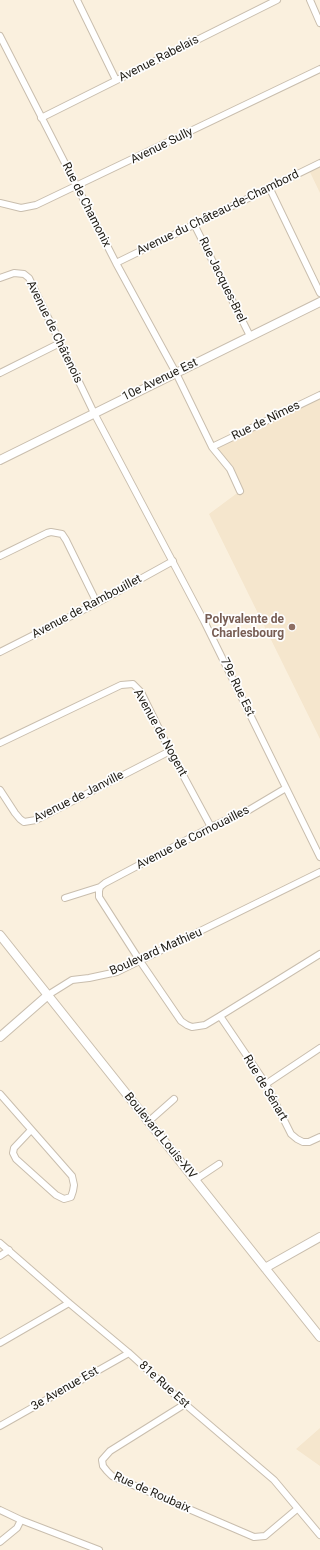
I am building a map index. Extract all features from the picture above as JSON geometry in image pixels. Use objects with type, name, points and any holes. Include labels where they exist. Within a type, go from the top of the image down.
[{"type":"main road","name":"10e Avenue Est","points":[[0,460],[320,302]]},
{"type":"main road","name":"Boulevard Louis-XIV","points":[[0,935],[320,1337]]},
{"type":"main road","name":"Boulevard Mathieu","points":[[0,1037],[48,996]]},
{"type":"main road","points":[[266,1268],[320,1237]]},
{"type":"street","points":[[78,0],[116,80]]},
{"type":"street","name":"Avenue Rabelais","points":[[41,118],[277,0]]},
{"type":"street","points":[[310,0],[320,23]]},
{"type":"street","name":"Rue de Chamonix","points":[[0,36],[116,263],[176,373]]},
{"type":"street","name":"Avenue Sully","points":[[0,203],[14,207],[29,207],[77,187],[320,69]]},
{"type":"street","name":"Avenue du Château-de-Chambord","points":[[116,263],[320,163]]},
{"type":"street","points":[[269,187],[320,293]]},
{"type":"street","name":"Rue Jacques-Brel","points":[[194,224],[250,336]]},
{"type":"street","name":"Avenue de Châtenois","points":[[0,278],[14,273],[24,274],[29,278],[94,413]]},
{"type":"street","points":[[0,373],[60,343]]},
{"type":"street","points":[[176,373],[212,447],[230,469],[240,491]]},
{"type":"street","name":"Rue de Nîmes","points":[[212,447],[320,395]]},
{"type":"street","name":"79e Rue Est","points":[[94,413],[204,621],[320,857]]},
{"type":"street","points":[[0,556],[46,533],[57,532],[62,534],[97,603]]},
{"type":"street","name":"Avenue de Rambouillet","points":[[0,652],[97,603],[172,561]]},
{"type":"street","name":"Avenue de Nogent","points":[[0,743],[121,684],[133,684],[141,692],[170,751],[211,827]]},
{"type":"street","name":"Avenue de Janville","points":[[0,790],[15,813],[24,822],[36,820],[170,751]]},
{"type":"street","name":"Avenue de Cornouailles","points":[[65,898],[100,887],[211,827],[249,810],[286,788]]},
{"type":"street","name":"Boulevard Mathieu","points":[[48,996],[72,980],[118,972],[320,872]]},
{"type":"street","points":[[100,887],[99,897],[102,903],[140,961],[181,1021],[192,1027],[205,1025],[320,954]]},
{"type":"street","name":"Rue de Sénart","points":[[220,1016],[266,1084],[291,1134],[303,1142],[310,1142],[320,1138]]},
{"type":"street","points":[[266,1084],[320,1048]]},
{"type":"street","points":[[0,1094],[72,1176],[74,1185],[71,1197],[64,1199],[56,1195],[16,1159],[13,1153],[14,1148],[31,1130]]},
{"type":"street","points":[[148,1122],[174,1099]]},
{"type":"street","points":[[195,1180],[219,1164]]},
{"type":"street","name":"81e Rue Est","points":[[0,1242],[69,1303],[129,1352],[185,1404],[274,1480],[320,1535]]},
{"type":"street","points":[[0,1256],[9,1250]]},
{"type":"street","points":[[0,1343],[69,1303]]},
{"type":"street","name":"3e Avenue Est","points":[[0,1426],[129,1352]]},
{"type":"street","name":"Rue de Roubaix","points":[[185,1404],[110,1451],[102,1460],[106,1471],[112,1476],[254,1537],[265,1536],[297,1509]]},
{"type":"street","points":[[0,1510],[21,1520],[99,1550]]},
{"type":"street","points":[[0,1542],[17,1528],[21,1520]]},
{"type":"shaded area","points":[[320,163],[320,193],[308,168]]},
{"type":"shaded area","name":"Polyvalente de Charlesbourg","points":[[320,395],[320,739],[209,514],[240,491],[212,447]]},
{"type":"shaded area","points":[[320,1428],[320,1466],[296,1449]]},
{"type":"place","name":"Polyvalente de Charlesbourg","points":[[292,627]]}]
